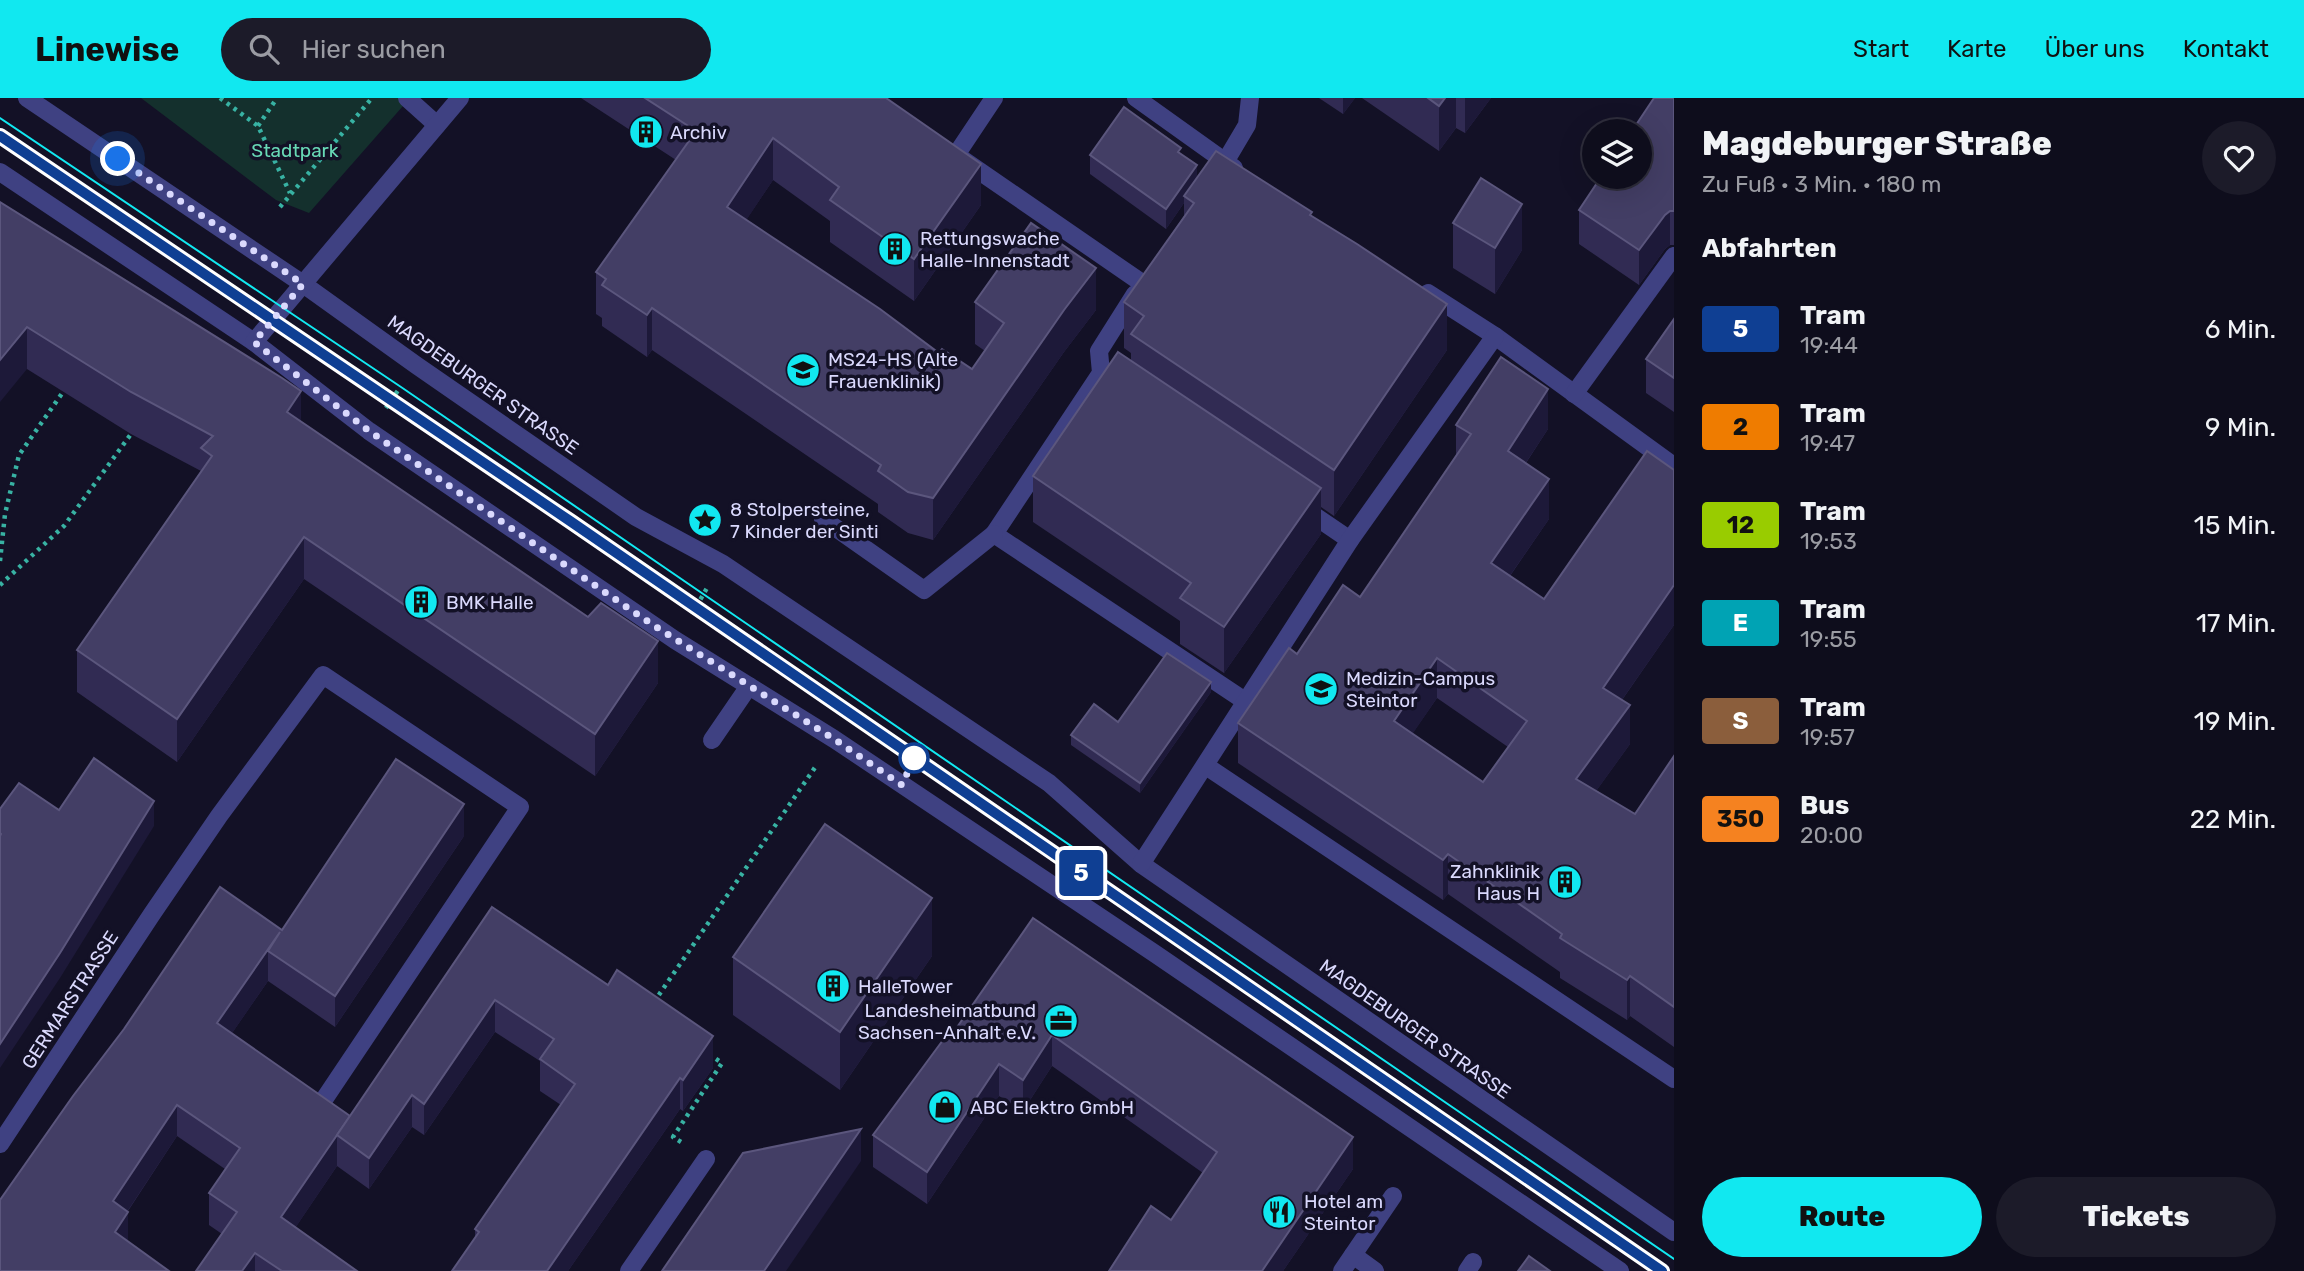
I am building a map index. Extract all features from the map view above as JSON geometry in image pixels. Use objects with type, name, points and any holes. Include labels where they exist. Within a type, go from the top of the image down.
[{"type":"street","name":"MAGDEBURGER STRASSE","points":[[27,98],[303,284],[636,517],[723,564],[1049,783],[1141,864],[1674,1232]]},
{"type":"street","points":[[407,98],[437,125]]},
{"type":"street","points":[[254,342],[460,98]]},
{"type":"street","points":[[823,519],[925,590],[994,534],[1107,377],[1099,351],[1146,277],[956,155],[994,98]]},
{"type":"street","points":[[1136,98],[1250,178]]},
{"type":"street","points":[[1203,196],[1226,163],[1247,125],[1250,98]]},
{"type":"street","points":[[0,172],[254,342],[369,431],[675,640],[834,739],[1620,1271]]},
{"type":"street","points":[[1574,394],[1674,256]]},
{"type":"street","points":[[1412,282],[1495,336],[1674,466]]},
{"type":"street","points":[[1141,864],[1350,540],[1495,336]]},
{"type":"street","points":[[1293,502],[1350,540]]},
{"type":"street","points":[[994,534],[1245,701]]},
{"type":"street","name":"GERMARSTRASSE","points":[[0,1144],[219,816],[323,675],[520,807],[325,1098]]},
{"type":"street","points":[[712,740],[749,686]]},
{"type":"street","points":[[1206,766],[1674,1079]]},
{"type":"street","points":[[629,1271],[706,1160]]},
{"type":"street","points":[[1342,1271],[1393,1196]]},
{"type":"street","points":[[1353,1255],[1375,1271]]},
{"type":"path","points":[[220,98],[258,126],[290,193]]},
{"type":"path","points":[[258,126],[277,98]]},
{"type":"path","points":[[280,206],[372,98]]},
{"type":"path","points":[[0,561],[5,514],[19,455],[63,391]]},
{"type":"path","points":[[0,585],[64,527],[131,434]]},
{"type":"path","points":[[675,640],[723,564]]},
{"type":"path","points":[[648,1012],[816,766]]},
{"type":"path","points":[[701,1048],[722,1063],[673,1137],[706,1160]]},
{"type":"green space","name":"Stadtpark","points":[[141,98],[410,98],[309,213],[276,200]]},
{"type":"building","points":[[645,98],[886,98],[981,164],[914,259],[830,200],[839,187],[773,138],[727,207],[880,309],[939,353],[942,349],[972,369],[1004,323],[975,302],[1031,223],[1096,268],[933,498],[908,492],[878,471],[881,465],[652,308],[647,315],[602,285],[606,279],[596,272],[696,131]]},
{"type":"building","points":[[1428,98],[1445,98],[1439,106]]},
{"type":"building","points":[[1654,98],[1674,98],[1674,211],[1665,215],[1639,250],[1579,210],[1593,189],[1652,189],[1652,119],[1640,119]]},
{"type":"building","points":[[1124,107],[1181,148],[1178,152],[1197,165],[1166,209],[1090,155]]},
{"type":"building","points":[[1216,151],[1312,212],[1310,215],[1447,304],[1334,470],[1131,334],[1144,316],[1124,302],[1194,203],[1184,196]]},
{"type":"building","points":[[1481,178],[1522,204],[1495,248],[1453,223]]},
{"type":"building","points":[[0,202],[301,391],[287,412],[588,617],[601,603],[658,641],[595,734],[304,537],[177,719],[77,650],[212,456],[201,448],[213,436],[131,392],[27,327],[0,360]]},
{"type":"building","points":[[1674,319],[1674,378],[1646,359]]},
{"type":"building","points":[[1118,352],[1321,488],[1224,627],[1180,598],[1191,583],[1033,476]]},
{"type":"building","points":[[1501,357],[1548,389],[1508,451],[1549,479],[1491,563],[1544,599],[1647,451],[1674,470],[1674,585],[1603,688],[1630,705],[1576,779],[1635,814],[1674,756],[1674,1007],[1630,976],[1627,980],[1560,938],[1562,934],[1448,854],[1443,860],[1238,723],[1289,648],[1297,654],[1343,585],[1360,597],[1471,434],[1456,425]],"holes":[[[1437,658],[1527,721],[1483,782],[1394,721]]]},
{"type":"building","points":[[1167,653],[1211,682],[1140,783],[1071,735],[1094,704],[1118,722]]},
{"type":"building","points":[[94,758],[154,801],[0,1044],[0,809],[19,783],[59,810]]},
{"type":"building","points":[[396,759],[464,804],[335,996],[268,951],[280,932],[217,1023],[350,1116],[281,1217],[357,1271],[282,1271],[255,1253],[242,1271],[196,1271],[237,1212],[209,1193],[240,1148],[177,1105],[113,1201],[128,1212],[115,1232],[169,1271],[0,1271],[0,1200],[124,1029],[220,887],[282,930]]},
{"type":"building","points":[[825,824],[932,898],[840,1032],[733,957]]},
{"type":"building","points":[[492,907],[608,985],[617,970],[713,1036],[683,1080],[680,1078],[547,1271],[452,1271],[479,1232],[475,1229],[575,1084],[540,1059],[554,1039],[495,1000],[424,1104],[412,1095],[369,1158],[337,1135]]},
{"type":"building","points":[[1033,918],[1353,1137],[1262,1271],[1109,1271],[1151,1206],[1171,1220],[1217,1152],[1052,1035],[1023,1080],[999,1064],[927,1172],[873,1135],[946,1036],[953,1033]]},
{"type":"building","points":[[861,1129],[764,1271],[662,1271],[743,1153]]},
{"type":"building","points":[[1529,1256],[1550,1271],[1518,1271]]},
{"type":"tram line","points":[[0,118],[401,387],[1674,1259]]},
{"type":"tram line","points":[[0,136],[625,559],[1662,1271]]},
{"type":"tram line","name":"5","points":[[0,136],[570,521],[1662,1271]]},
{"type":"place","name":"Archiv","points":[[646,132]]},
{"type":"place","name":"Rettungswache Halle-Innenstadt","points":[[895,249]]},
{"type":"place","name":"MS24-HS (Alte Frauenklinik)","points":[[803,370]]},
{"type":"place","name":"8 Stolpersteine, 7 Kinder der Sinti","points":[[705,520]]},
{"type":"place","name":"BMK Halle","points":[[421,602]]},
{"type":"place","name":"Medizin-Campus Steintor","points":[[1321,689]]},
{"type":"place","name":"Zahnklinik Haus H","points":[[1565,882]]},
{"type":"place","name":"HalleTower","points":[[833,986]]},
{"type":"place","name":"Landesheimatbund Sachsen-Anhalt e.V.","points":[[1061,1021]]},
{"type":"place","name":"ABC Elektro GmbH","points":[[945,1107]]},
{"type":"place","name":"Hotel am Steintor","points":[[1279,1212]]},
{"type":"route","points":[[118,159],[303,284],[254,342],[369,431],[675,640],[834,739],[902,785],[914,758]]}]
